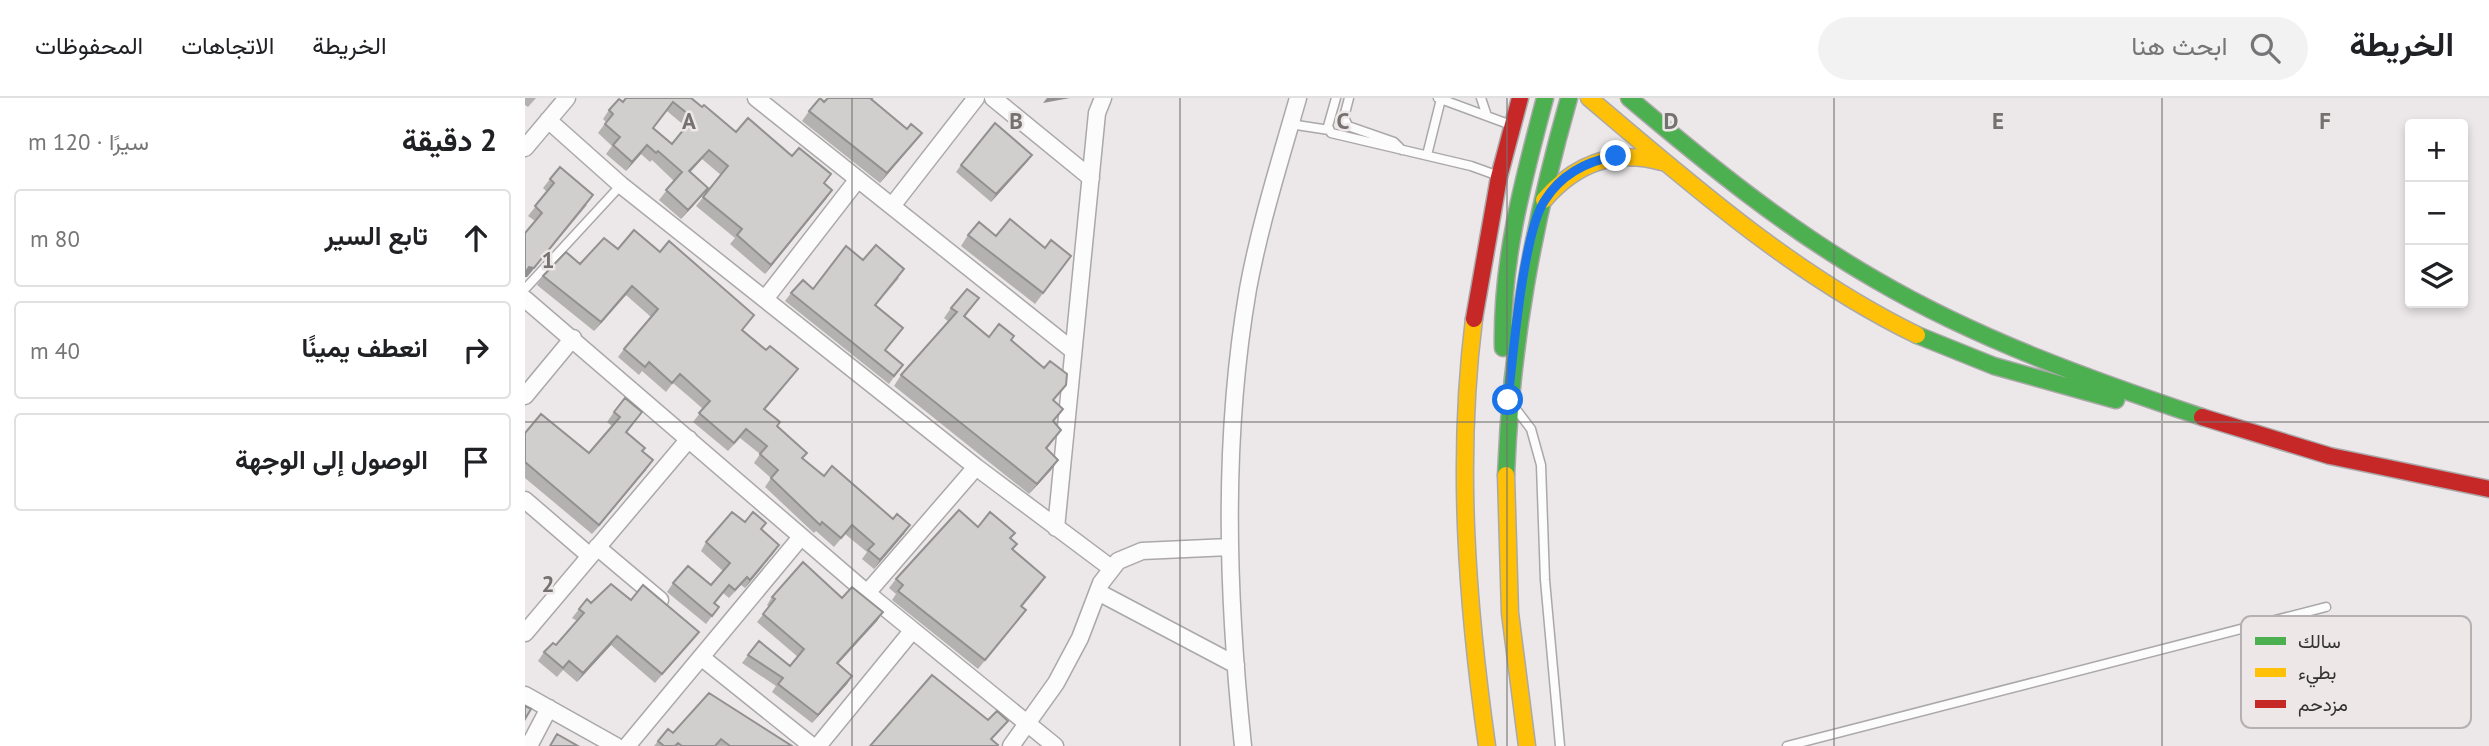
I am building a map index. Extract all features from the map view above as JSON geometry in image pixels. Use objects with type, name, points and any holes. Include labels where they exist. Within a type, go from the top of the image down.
[{"type":"street","points":[[525,148],[567,98]]},
{"type":"street","points":[[756,98],[774,103],[858,179],[1071,349]]},
{"type":"street","points":[[892,206],[976,98]]},
{"type":"street","points":[[993,98],[1091,178]]},
{"type":"street","points":[[1056,527],[1071,349],[1097,113],[1103,98]]},
{"type":"street","points":[[1243,746],[1229,547],[1231,455],[1240,343],[1260,232],[1298,98]]},
{"type":"street","points":[[1507,98],[1511,125]]},
{"type":"street","points":[[1487,746],[1470,592],[1467,466],[1476,299],[1498,176],[1520,98]]},
{"type":"street","points":[[1508,400],[1502,337],[1504,273],[1515,210],[1545,98]]},
{"type":"street","points":[[1527,746],[1511,645],[1504,560],[1508,400],[1522,294],[1537,212],[1569,98]]},
{"type":"street","points":[[1589,98],[1667,164],[1788,258],[1865,308],[1922,339],[2013,372],[2175,417],[2238,429]]},
{"type":"street","points":[[1629,98],[1655,121],[1811,240],[1910,299],[2036,355],[2238,429],[2368,466],[2489,489]]},
{"type":"street","points":[[1645,98],[1655,121]]},
{"type":"street","points":[[548,120],[621,185],[976,467],[1111,568]]},
{"type":"street","points":[[1537,212],[1563,179],[1595,161],[1627,156],[1667,164]]},
{"type":"street","points":[[765,299],[858,179]]},
{"type":"street","points":[[525,299],[912,631],[1055,746]]},
{"type":"street","points":[[525,396],[573,338]]},
{"type":"street","points":[[525,633],[689,439]]},
{"type":"street","points":[[867,593],[976,467]]},
{"type":"street","points":[[525,500],[671,609]]},
{"type":"street","points":[[627,746],[701,657],[707,639],[801,537]]},
{"type":"street","points":[[1011,746],[1029,725],[1069,661],[1111,568],[1125,557],[1142,551],[1229,547]]},
{"type":"street","points":[[1098,592],[1236,665]]},
{"type":"street","points":[[818,746],[912,631]]},
{"type":"street","points":[[701,657],[812,746]]},
{"type":"street","points":[[525,695],[616,746]]},
{"type":"street","points":[[529,746],[549,708]]},
{"type":"lane","points":[[1329,130],[1336,98]]},
{"type":"lane","points":[[1349,98],[1344,117],[1347,126],[1394,142],[1402,150]]},
{"type":"lane","points":[[1427,155],[1440,98],[1511,125]]},
{"type":"lane","points":[[1481,98],[1487,116]]},
{"type":"lane","points":[[1290,124],[1329,130],[1498,176]]},
{"type":"lane","points":[[525,289],[621,185]]},
{"type":"lane","points":[[1508,400],[1531,429],[1541,465],[1545,580],[1560,746]]},
{"type":"lane","points":[[2291,616],[2326,607]]},
{"type":"lane","points":[[1787,746],[2241,629]]},
{"type":"building","points":[[626,98],[691,98],[702,107],[704,105],[736,132],[748,118],[792,156],[799,148],[831,174],[824,183],[832,190],[771,265],[737,235],[742,229],[703,197],[728,166],[709,150],[689,171],[708,188],[688,210],[666,190],[682,172],[658,151],[656,153],[647,145],[632,162],[613,145],[620,137],[605,124],[613,114],[609,110],[619,99],[623,102]],"holes":[[[673,102],[693,118],[672,144],[653,128]]]},
{"type":"building","points":[[820,98],[824,102],[828,98],[872,98],[907,129],[911,124],[922,133],[887,173],[809,111]]},
{"type":"building","points":[[995,123],[1032,155],[996,194],[961,165]]},
{"type":"building","points":[[560,167],[593,195],[534,268],[529,267],[525,273],[525,233],[542,213],[535,206],[554,183],[550,179]]},
{"type":"building","points":[[1010,219],[1045,248],[1051,240],[1071,256],[1043,293],[968,235],[979,222],[996,236]]},
{"type":"building","points":[[634,230],[660,252],[669,241],[754,315],[742,330],[766,350],[770,346],[798,369],[764,409],[780,422],[777,426],[807,453],[802,458],[824,476],[832,466],[893,519],[897,514],[910,525],[880,560],[868,550],[874,544],[852,525],[841,538],[822,522],[820,525],[771,478],[778,470],[760,454],[767,446],[746,429],[734,443],[699,413],[710,401],[680,374],[672,383],[649,362],[645,367],[624,349],[658,309],[632,286],[601,322],[543,276],[566,252],[580,264],[604,238],[618,249]]},
{"type":"building","points":[[876,245],[904,269],[875,305],[903,328],[885,350],[903,365],[894,376],[791,293],[803,280],[813,289],[846,246],[863,260]]},
{"type":"building","points":[[967,289],[979,298],[964,316],[989,337],[999,324],[1014,336],[1011,340],[1044,368],[1050,361],[1067,374],[1066,385],[1053,400],[1063,409],[1053,421],[1061,430],[1046,448],[1058,460],[1037,484],[901,375],[957,312],[951,308]]},
{"type":"building","points":[[625,398],[642,412],[626,432],[645,448],[642,451],[653,460],[599,525],[525,462],[525,433],[541,414],[589,453],[620,417],[614,412]]},
{"type":"building","points":[[959,510],[978,527],[990,512],[1015,533],[1010,538],[1017,544],[1012,549],[1045,577],[1021,606],[1026,610],[985,660],[898,591],[903,585],[896,579]]},
{"type":"building","points":[[732,512],[745,522],[753,512],[766,523],[761,529],[779,545],[750,580],[747,577],[735,590],[729,585],[714,603],[719,607],[712,616],[673,583],[688,566],[711,585],[730,563],[706,542]]},
{"type":"building","points":[[803,562],[842,598],[852,587],[883,612],[837,663],[852,676],[818,715],[778,684],[783,678],[748,655],[759,641],[790,666],[804,649],[763,614],[775,599],[772,597]]},
{"type":"building","points":[[611,584],[631,600],[643,585],[699,632],[662,674],[617,636],[583,673],[569,661],[563,668],[544,652],[553,643],[556,645],[584,613],[579,609],[587,599],[591,603]]},
{"type":"building","points":[[932,675],[988,720],[997,711],[1008,721],[991,739],[997,746],[870,746]]},
{"type":"building","points":[[709,693],[792,746],[730,746],[721,739],[715,746],[682,746],[678,743],[675,746],[664,746],[658,741],[668,729],[673,733]]},
{"type":"building","points":[[525,706],[531,709],[525,719]]},
{"type":"building","points":[[557,734],[578,746],[550,746]]},
{"type":"traffic: fast","points":[[1503,348],[1506,284],[1515,222],[1545,98]]},
{"type":"traffic: fast","points":[[1506,475],[1513,378],[1526,285],[1545,192],[1569,98]]},
{"type":"traffic: fast","points":[[1629,98],[1748,195],[1876,280],[1994,340],[2202,417]]},
{"type":"traffic: fast","points":[[1917,335],[1994,366],[2116,400]]},
{"type":"traffic: slow","points":[[1589,98],[1706,196],[1787,257],[1828,285],[1917,335]]},
{"type":"traffic: slow","points":[[1544,200],[1569,177],[1597,162],[1628,157],[1662,162]]},
{"type":"traffic: slow","points":[[1474,319],[1466,426],[1466,533],[1474,640],[1487,746]]},
{"type":"traffic: slow","points":[[1506,475],[1510,613],[1527,746]]},
{"type":"traffic: jam","points":[[1474,319],[1499,177],[1520,98]]},
{"type":"traffic: jam","points":[[2202,417],[2330,456],[2489,489]]},
{"type":"route","points":[[1508,400],[1522,294],[1537,212],[1553,189],[1574,171],[1595,161],[1616,156]]}]
